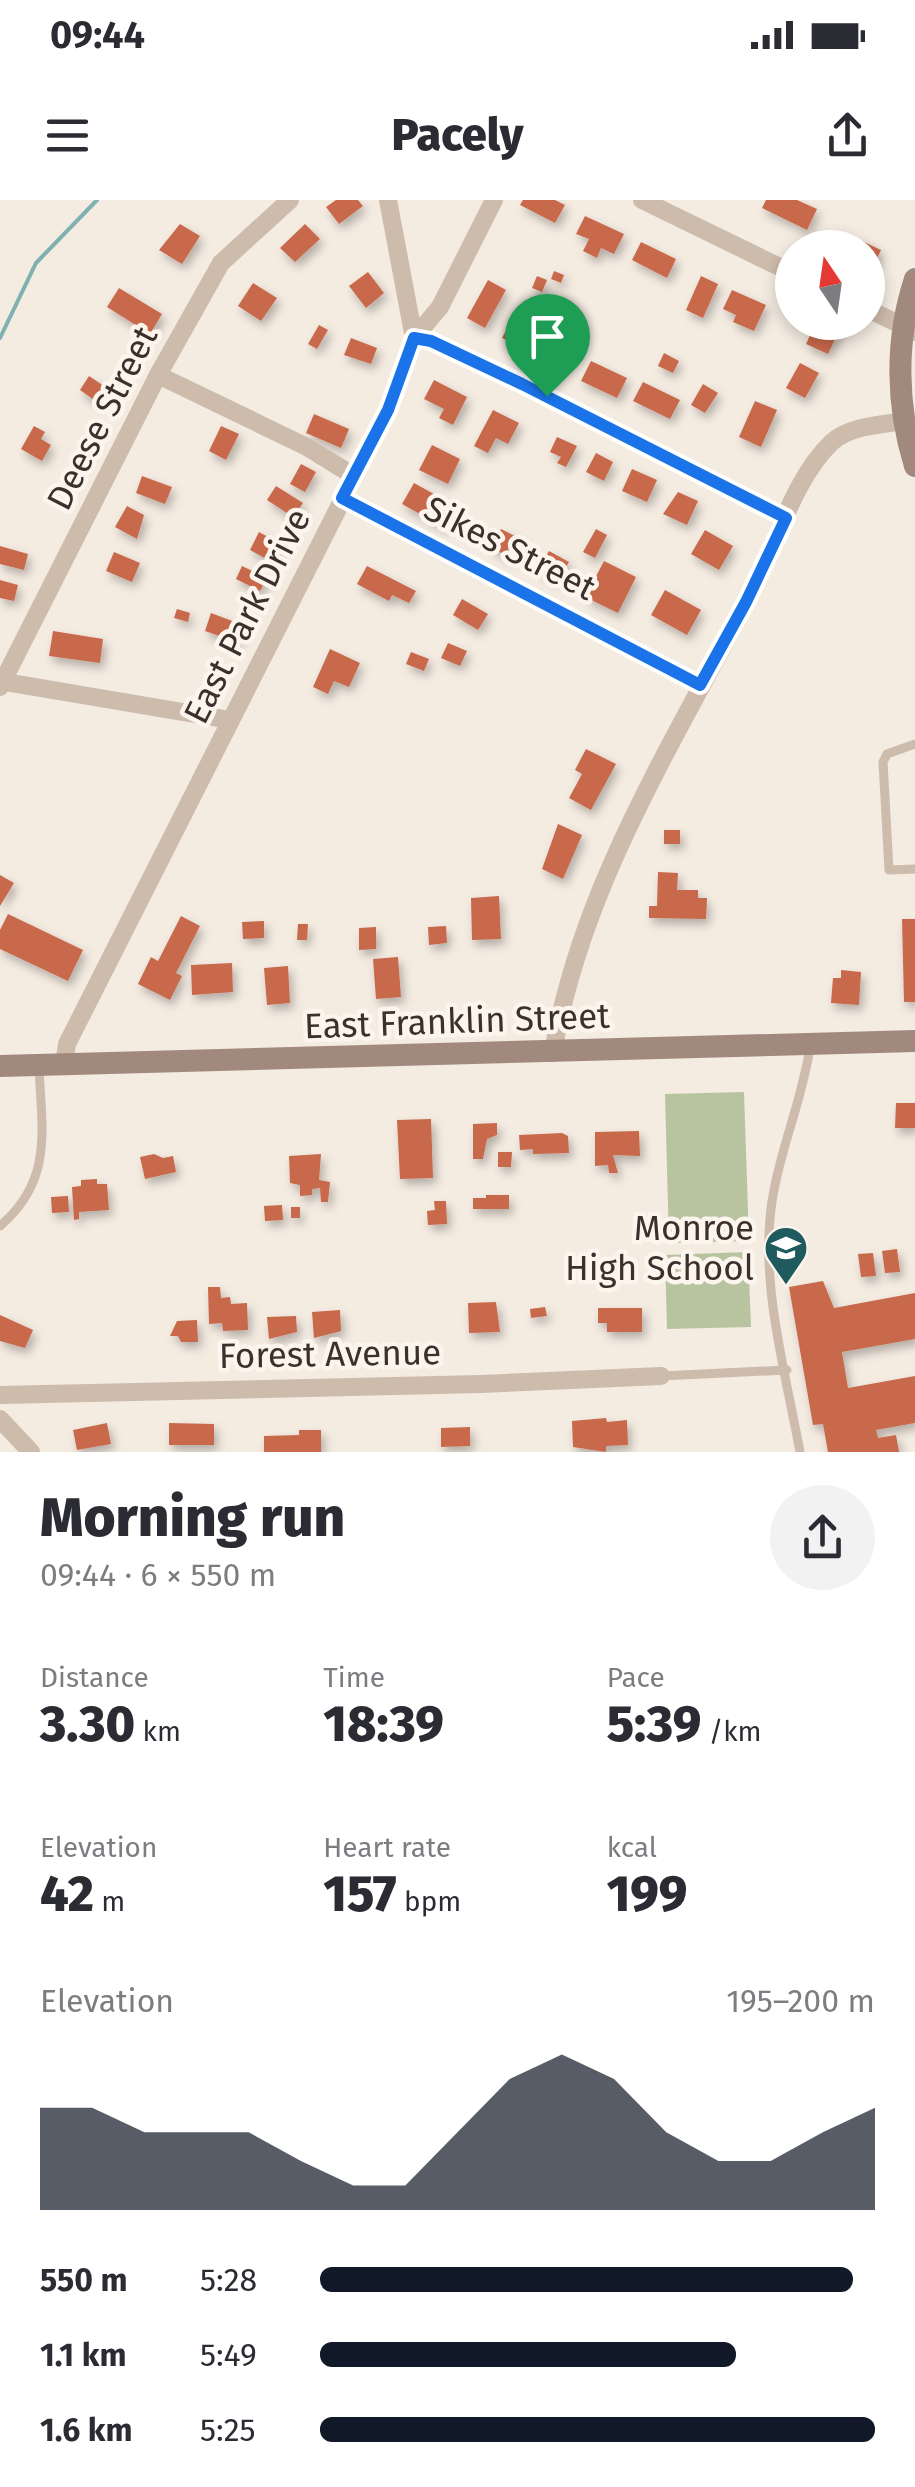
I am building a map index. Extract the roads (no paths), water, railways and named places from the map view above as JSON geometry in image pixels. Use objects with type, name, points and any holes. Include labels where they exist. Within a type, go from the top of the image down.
[{"type":"main road","points":[[915,279],[899,389],[915,466]]},
{"type":"main road","name":"East Franklin Street","points":[[0,1066],[915,1041]]},
{"type":"street","name":"Deese Street","points":[[1,683],[158,375],[221,263],[290,200]]},
{"type":"street","points":[[388,200],[414,338],[431,341],[522,384],[786,518]]},
{"type":"street","name":"East Park Drive","points":[[64,1064],[68,1044],[388,410],[414,338],[440,307],[494,200]]},
{"type":"street","points":[[642,200],[775,264]]},
{"type":"street","points":[[885,317],[910,329]]},
{"type":"street","points":[[158,375],[306,447],[354,476]]},
{"type":"street","points":[[553,1052],[585,930],[664,750],[746,602],[786,518],[832,442],[847,433],[904,421]]},
{"type":"street","name":"Sikes Street","points":[[342,498],[700,685]]},
{"type":"street","points":[[1,683],[230,720]]},
{"type":"street","name":"Forest Avenue","points":[[0,1395],[661,1376]]},
{"type":"street","points":[[0,1418],[31,1452]]},
{"type":"lane","points":[[915,744],[887,754],[883,762],[889,870],[915,869]]},
{"type":"lane","points":[[800,1452],[776,1321],[772,1205],[811,1043]]},
{"type":"lane","points":[[0,1226],[35,1186],[41,1154],[38,1066]]},
{"type":"lane","points":[[661,1376],[787,1370]]},
{"type":"waterway","points":[[0,338],[36,263],[97,200]]},
{"type":"place","name":"Monroe High School","points":[[786,1286]]}]
